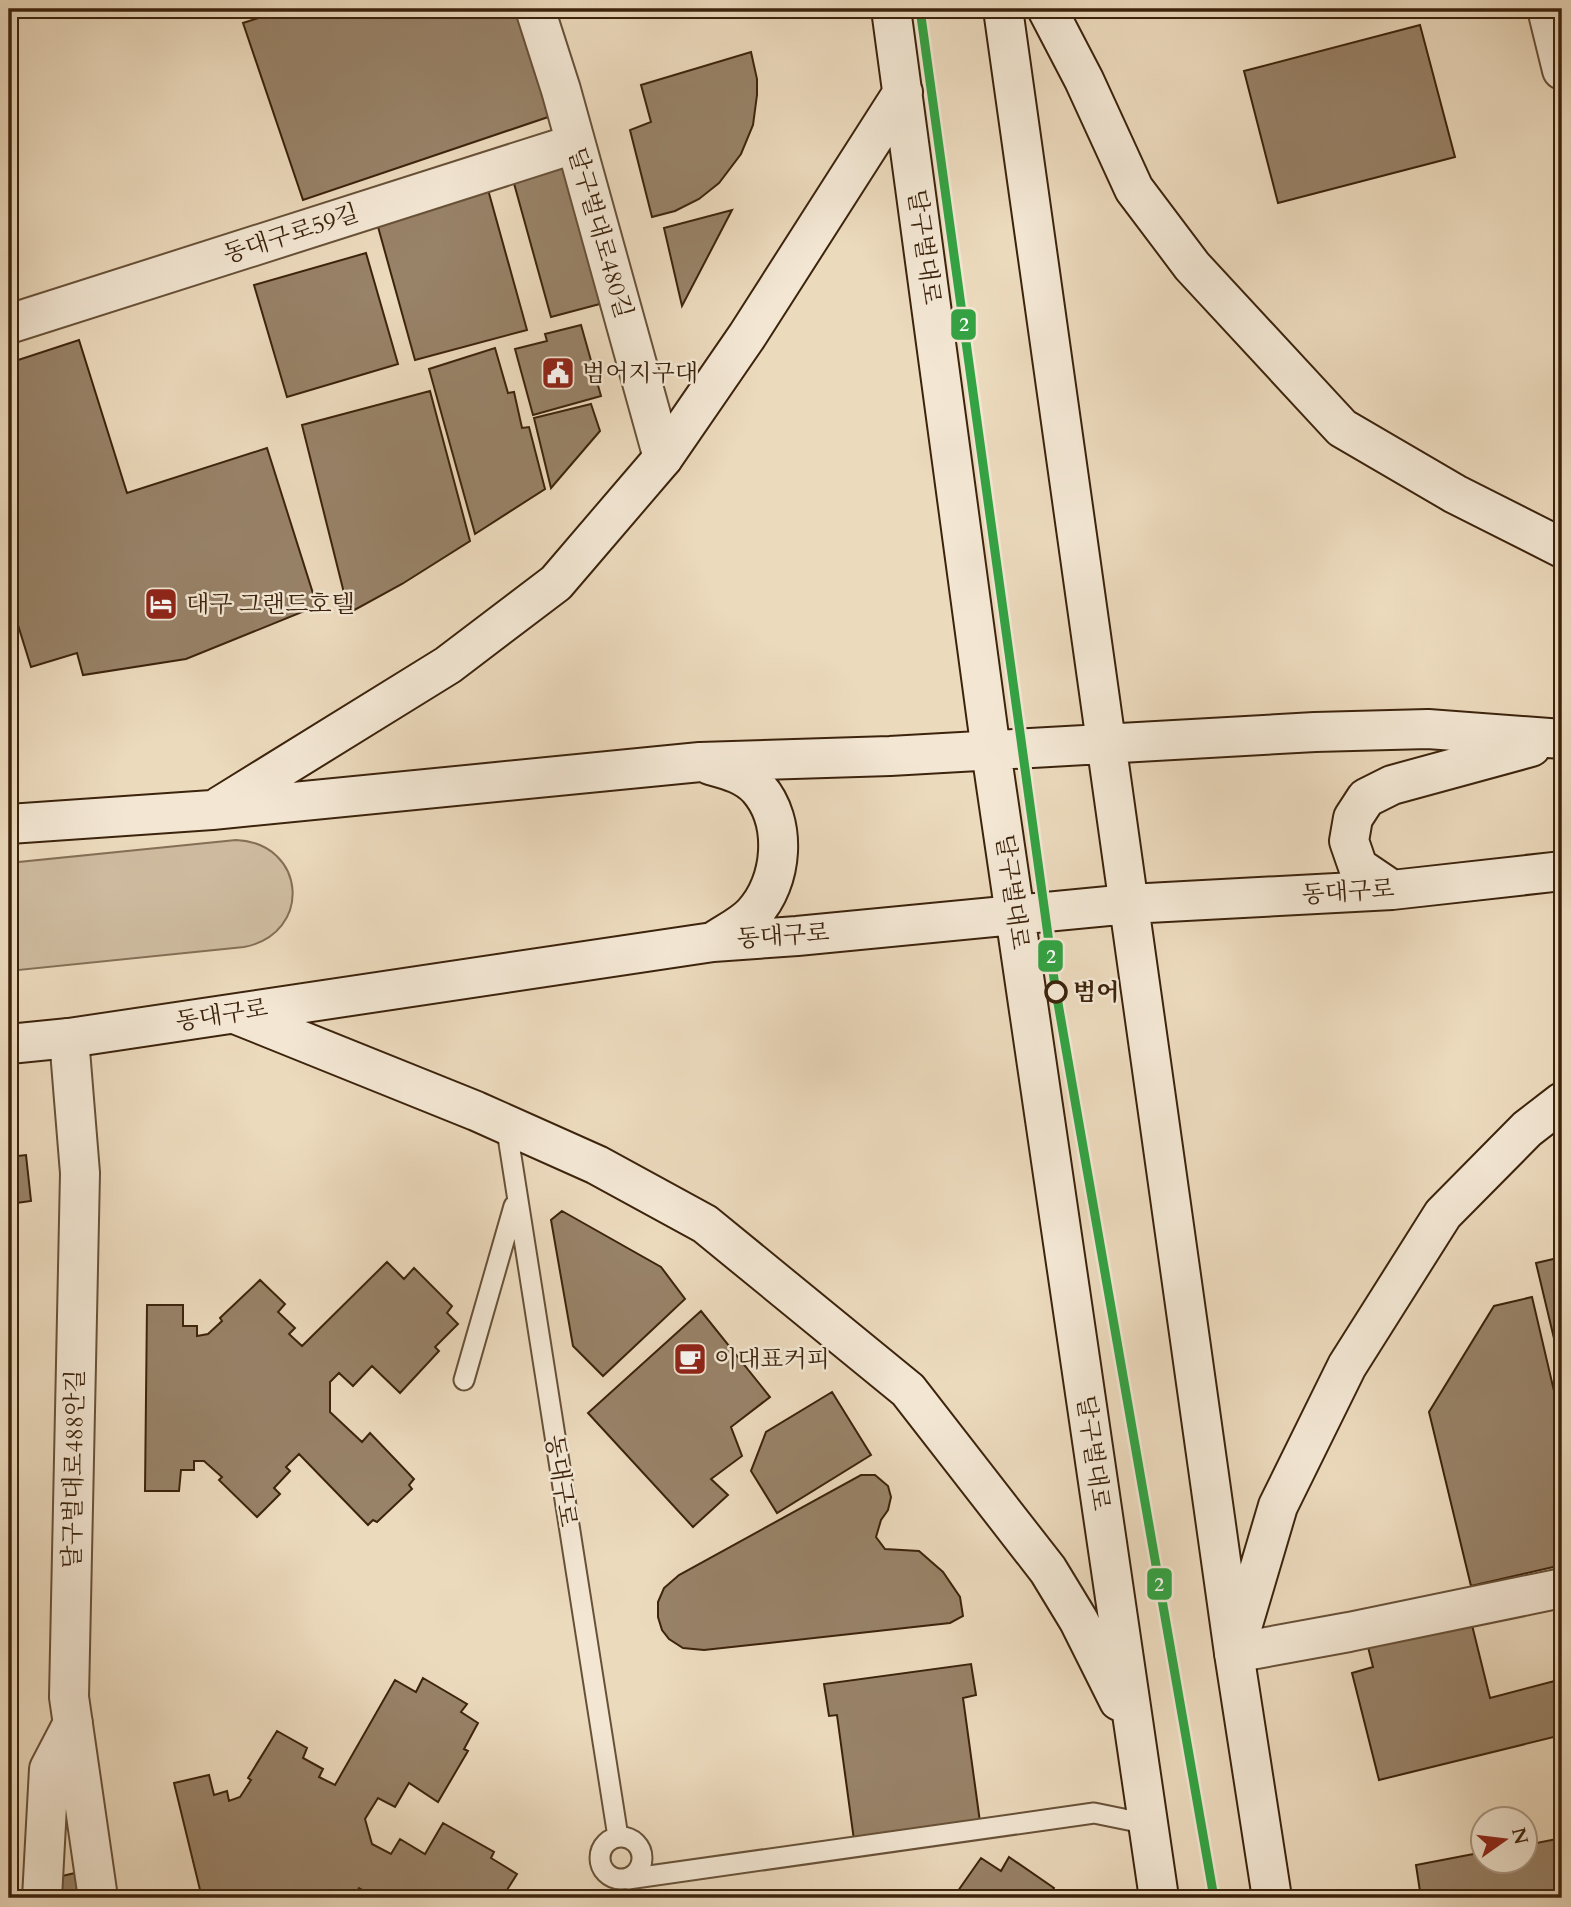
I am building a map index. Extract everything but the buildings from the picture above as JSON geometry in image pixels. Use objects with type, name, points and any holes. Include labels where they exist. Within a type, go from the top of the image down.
[{"type":"main road","name":"달구벌대로480길","points":[[534,9],[561,90],[663,458]]},
{"type":"main road","name":"달구벌대로","points":[[891,9],[991,751],[1159,1898]]},
{"type":"main road","points":[[1003,9],[1234,1653],[1272,1898]]},
{"type":"main road","points":[[1047,9],[1084,80],[1134,190],[1192,266],[1342,428],[1455,494],[1562,548]]},
{"type":"main road","points":[[1547,9],[1562,70]]},
{"type":"main road","points":[[212,810],[449,665],[556,583],[663,458],[747,336],[903,92]]},
{"type":"main road","name":"동대구로59길","points":[[9,324],[574,144]]},
{"type":"main road","points":[[9,824],[212,810],[700,762],[991,751],[1315,732],[1428,729],[1559,739]]},
{"type":"main road","points":[[1392,890],[1359,867],[1349,841],[1353,817],[1366,798],[1392,785],[1559,739]]},
{"type":"main road","points":[[700,762],[736,772],[758,789],[772,812],[778,839],[777,866],[768,892],[753,915],[713,942]]},
{"type":"main road","name":"동대구로","points":[[9,1044],[69,1038],[713,942],[1129,904],[1392,890],[1562,871]]},
{"type":"main road","points":[[233,1013],[506,1124],[597,1165],[705,1224],[908,1390],[1048,1570],[1079,1621],[1133,1731]]},
{"type":"main road","name":"달구벌대로488안길","points":[[69,1038],[80,1172],[69,1698],[98,1898]]},
{"type":"main road","points":[[1234,1653],[1278,1506],[1347,1366],[1443,1214],[1527,1129],[1562,1102]]},
{"type":"main road","points":[[1234,1653],[1562,1588]]},
{"type":"main road","points":[[42,1898],[48,1769],[73,1723]]},
{"type":"lane","name":"동대구로","points":[[506,1124],[618,1837]]},
{"type":"lane","points":[[464,1380],[516,1198]]},
{"type":"lane","points":[[628,1879],[636,1873],[641,1864],[637,1844],[618,1837],[609,1840],[602,1848],[599,1858],[601,1868],[608,1876],[618,1880],[628,1879],[1094,1813],[1147,1824]]},
{"type":"shaded area","points":[[236,840],[260,845],[277,856],[288,872],[292,890],[291,908],[282,925],[266,939],[244,947],[9,971],[9,863]]},
{"type":"transit line","name":"2","points":[[920,9],[1055,986],[1214,1898]]},
{"type":"place","name":"범어지구대","points":[[558,373]]},
{"type":"place","name":"대구 그랜드호텔","points":[[161,604]]},
{"type":"place","name":"범어","points":[[1056,992]]},
{"type":"place","name":"이대표커피","points":[[690,1359]]}]
